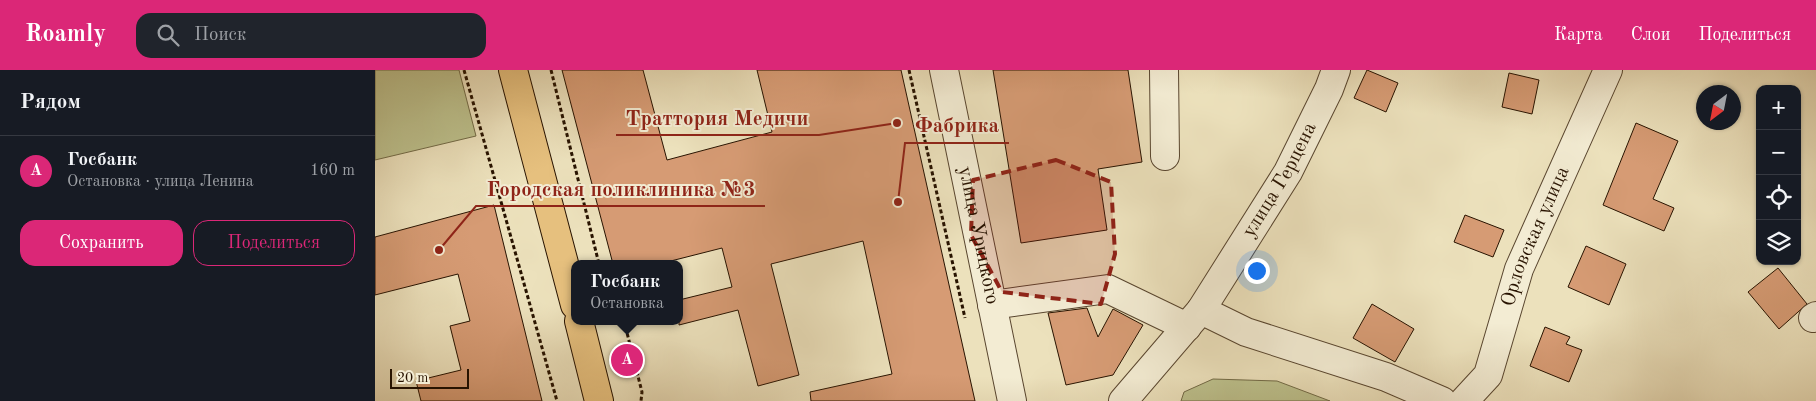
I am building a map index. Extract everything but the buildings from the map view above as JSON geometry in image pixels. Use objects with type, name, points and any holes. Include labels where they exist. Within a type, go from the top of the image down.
[{"type":"main road","points":[[513,70],[571,289]]},
{"type":"main road","points":[[580,325],[599,401]]},
{"type":"street","name":"улица Урицкого","points":[[945,70],[1012,401]]},
{"type":"street","points":[[1164,70],[1165,156]]},
{"type":"street","name":"улица Герцена","points":[[1123,401],[1194,319],[1288,172],[1329,90],[1336,70]]},
{"type":"street","name":"Орловская улица","points":[[1464,401],[1488,374],[1519,269],[1608,70]]},
{"type":"street","points":[[992,305],[1108,289],[1194,319],[1246,332],[1385,377],[1442,401]]},
{"type":"path","points":[[464,70],[557,401]]},
{"type":"path","points":[[551,70],[598,260]]},
{"type":"path","points":[[909,70],[965,322]]},
{"type":"path","points":[[625,325],[642,392],[641,401]]},
{"type":"highlighted area","points":[[1056,160],[1111,182],[1115,254],[1101,304],[1002,292],[971,235],[973,180]]},
{"type":"green space","points":[[375,70],[459,70],[476,136],[375,160]]},
{"type":"green space","points":[[1213,379],[1277,381],[1330,401],[1181,401],[1184,392]]},
{"type":"place","name":"Траттория Медичи","points":[[897,123]]},
{"type":"place","name":"Фабрика","points":[[898,202]]},
{"type":"place","name":"Городская поликлиника №3","points":[[439,250]]},
{"type":"place","name":"Госбанк","points":[[627,360]]}]
